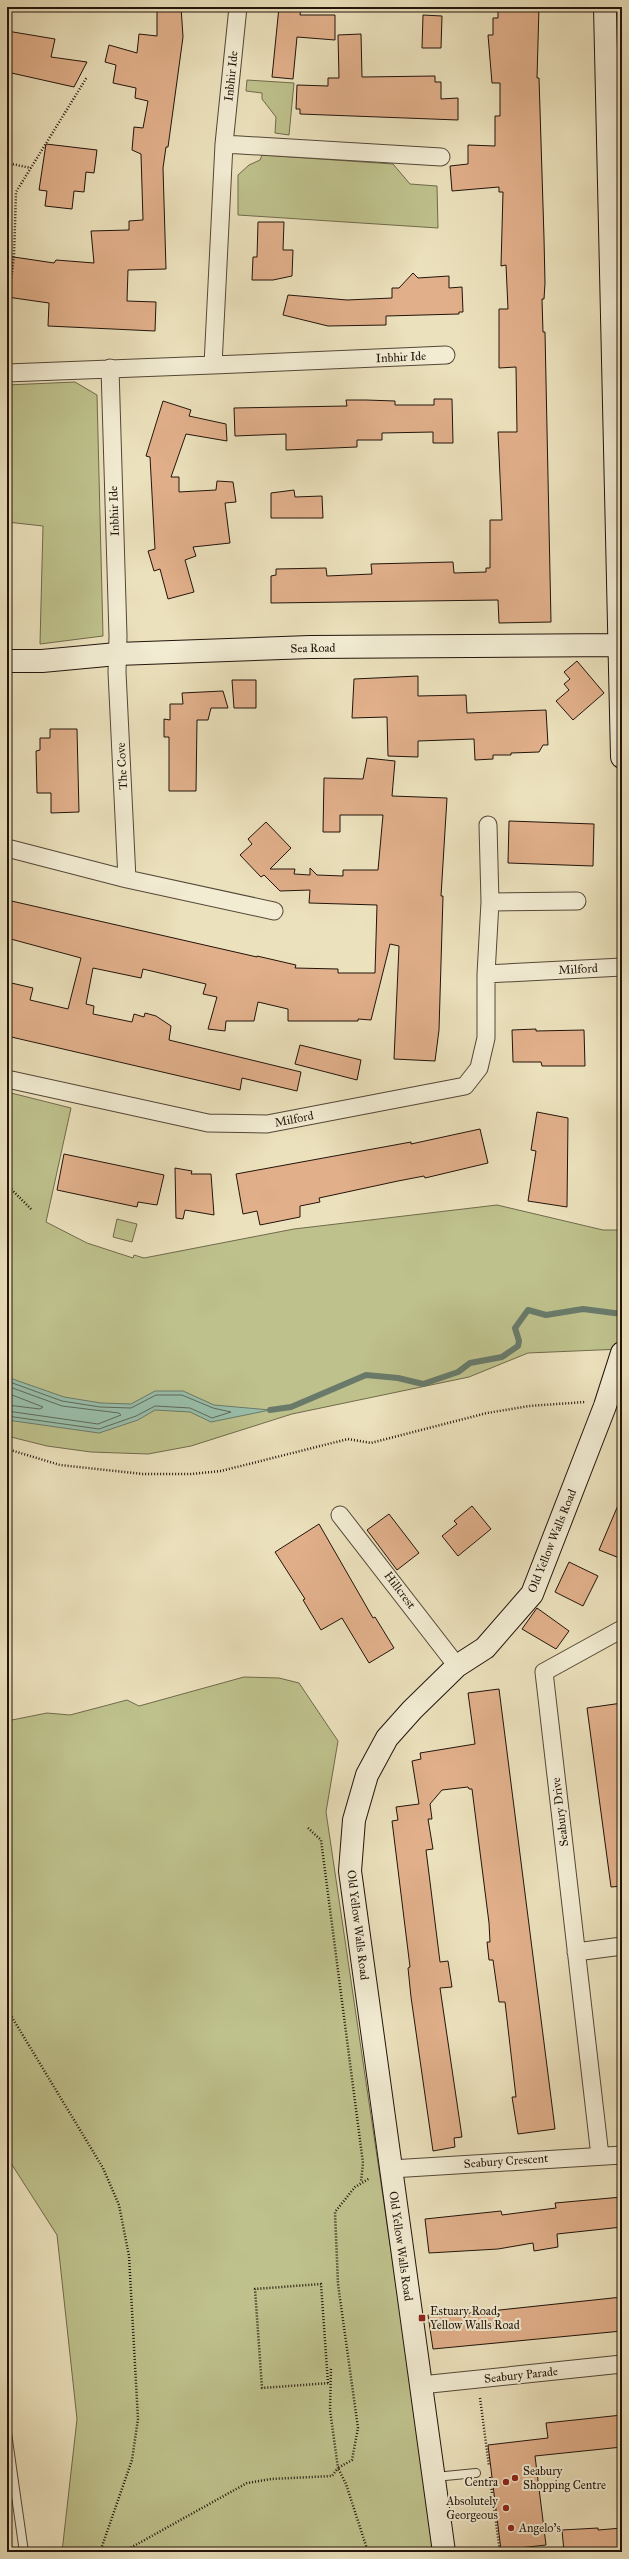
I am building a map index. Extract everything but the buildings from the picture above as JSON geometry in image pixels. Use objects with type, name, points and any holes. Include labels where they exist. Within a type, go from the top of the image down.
[{"type":"street","name":"Inbhir Ide","points":[[213,365],[224,144],[238,7]]},
{"type":"street","points":[[605,7],[621,645],[622,757]]},
{"type":"street","points":[[224,144],[441,158]]},
{"type":"street","name":"Inbhir Ide","points":[[7,374],[110,368],[446,355]]},
{"type":"street","name":"Inbhir Ide","points":[[110,368],[118,654]]},
{"type":"street","name":"Sea Road","points":[[7,661],[42,660],[118,654],[310,647],[621,645]]},
{"type":"street","name":"The Cove","points":[[118,654],[127,879]]},
{"type":"street","name":"Milford","points":[[7,1079],[208,1123],[267,1124],[465,1086],[479,1068],[486,1038],[486,974],[490,902],[488,825]]},
{"type":"street","points":[[7,848],[127,879],[274,911]]},
{"type":"street","points":[[490,902],[577,902]]},
{"type":"street","name":"Milford","points":[[486,974],[622,967]]},
{"type":"street","name":"Old Yellow Walls Road","points":[[444,2552],[435,2477],[390,2168],[350,1870],[354,1820],[367,1775],[387,1738],[412,1710],[457,1666],[485,1648],[532,1594],[605,1406],[622,1353]]},
{"type":"street","name":"Hillcrest","points":[[340,1515],[457,1666]]},
{"type":"street","name":"Seabury Drive","points":[[600,2156],[544,1672],[622,1629]]},
{"type":"street","points":[[576,1952],[622,1946]]},
{"type":"street","name":"Seabury Crescent","points":[[390,2168],[622,2154]]},
{"type":"street","name":"Seabury Parade","points":[[421,2385],[622,2364]]},
{"type":"lane","points":[[7,2433],[24,2552]]},
{"type":"lane","points":[[435,2477],[476,2473]]},
{"type":"path","points":[[9,296],[14,256],[16,192],[87,77]]},
{"type":"path","points":[[7,163],[31,168]]},
{"type":"path","points":[[7,1185],[32,1210]]},
{"type":"path","points":[[7,1449],[60,1465],[143,1474],[191,1474],[221,1471],[348,1440],[371,1443],[487,1414],[529,1406],[591,1401],[605,1406]]},
{"type":"path","points":[[308,1828],[321,1840],[364,2163],[361,2183]]},
{"type":"path","points":[[7,2009],[103,2168],[119,2205],[128,2240],[138,2426],[132,2460],[100,2552]]},
{"type":"path","points":[[123,2552],[247,2483],[271,2479],[332,2476],[338,2468],[352,2460],[358,2428],[338,2284],[335,2212],[343,2200],[361,2183],[390,2168]]},
{"type":"path","points":[[329,2383],[262,2388],[255,2288],[321,2284],[329,2383],[330,2410],[338,2468],[346,2484],[368,2552]]},
{"type":"path","points":[[329,2383],[331,2367]]},
{"type":"shaded area","points":[[247,80],[294,83],[289,135],[275,133],[276,117],[262,99],[262,93],[246,91]]},
{"type":"shaded area","points":[[262,155],[393,164],[410,184],[437,186],[438,228],[238,215],[238,175],[249,165],[260,160]]},
{"type":"shaded area","points":[[75,382],[97,395],[103,636],[40,644],[43,526],[7,522],[7,385]]},
{"type":"shaded area","points":[[7,1092],[71,1108],[46,1222],[87,1243],[133,1258],[134,1255],[144,1258],[294,1229],[497,1205],[603,1230],[622,1230],[622,1349],[528,1353],[469,1377],[292,1414],[191,1446],[148,1454],[91,1452],[47,1446],[7,1436]]},
{"type":"shaded area","points":[[117,1219],[137,1224],[132,1242],[113,1237]]},
{"type":"shaded area","points":[[244,1677],[279,1678],[299,1683],[338,1741],[326,1812],[434,2541],[430,2552],[62,2552],[77,2419],[57,2235],[7,2157],[7,1721],[47,1713],[70,1715],[127,1700],[139,1706]]},
{"type":"water","points":[[7,1377],[64,1397],[101,1403],[131,1404],[155,1391],[183,1391],[214,1405],[270,1410],[211,1422],[190,1412],[155,1410],[138,1420],[99,1433],[7,1420]]},
{"type":"waterway","points":[[270,1410],[291,1407],[366,1375],[398,1378],[423,1384],[458,1372],[470,1363],[502,1357],[518,1346],[519,1341],[515,1328],[528,1310],[546,1315],[583,1309],[622,1314]]},
{"type":"place","name":"Estuary Road, Yellow Walls Road","points":[[422,2318]]},
{"type":"place","name":"Seabury Shopping Centre","points":[[515,2478]]},
{"type":"place","name":"Centra","points":[[506,2482]]},
{"type":"place","name":"Absolutely Georgeous","points":[[506,2508]]},
{"type":"place","name":"Angelo's","points":[[511,2528]]}]
